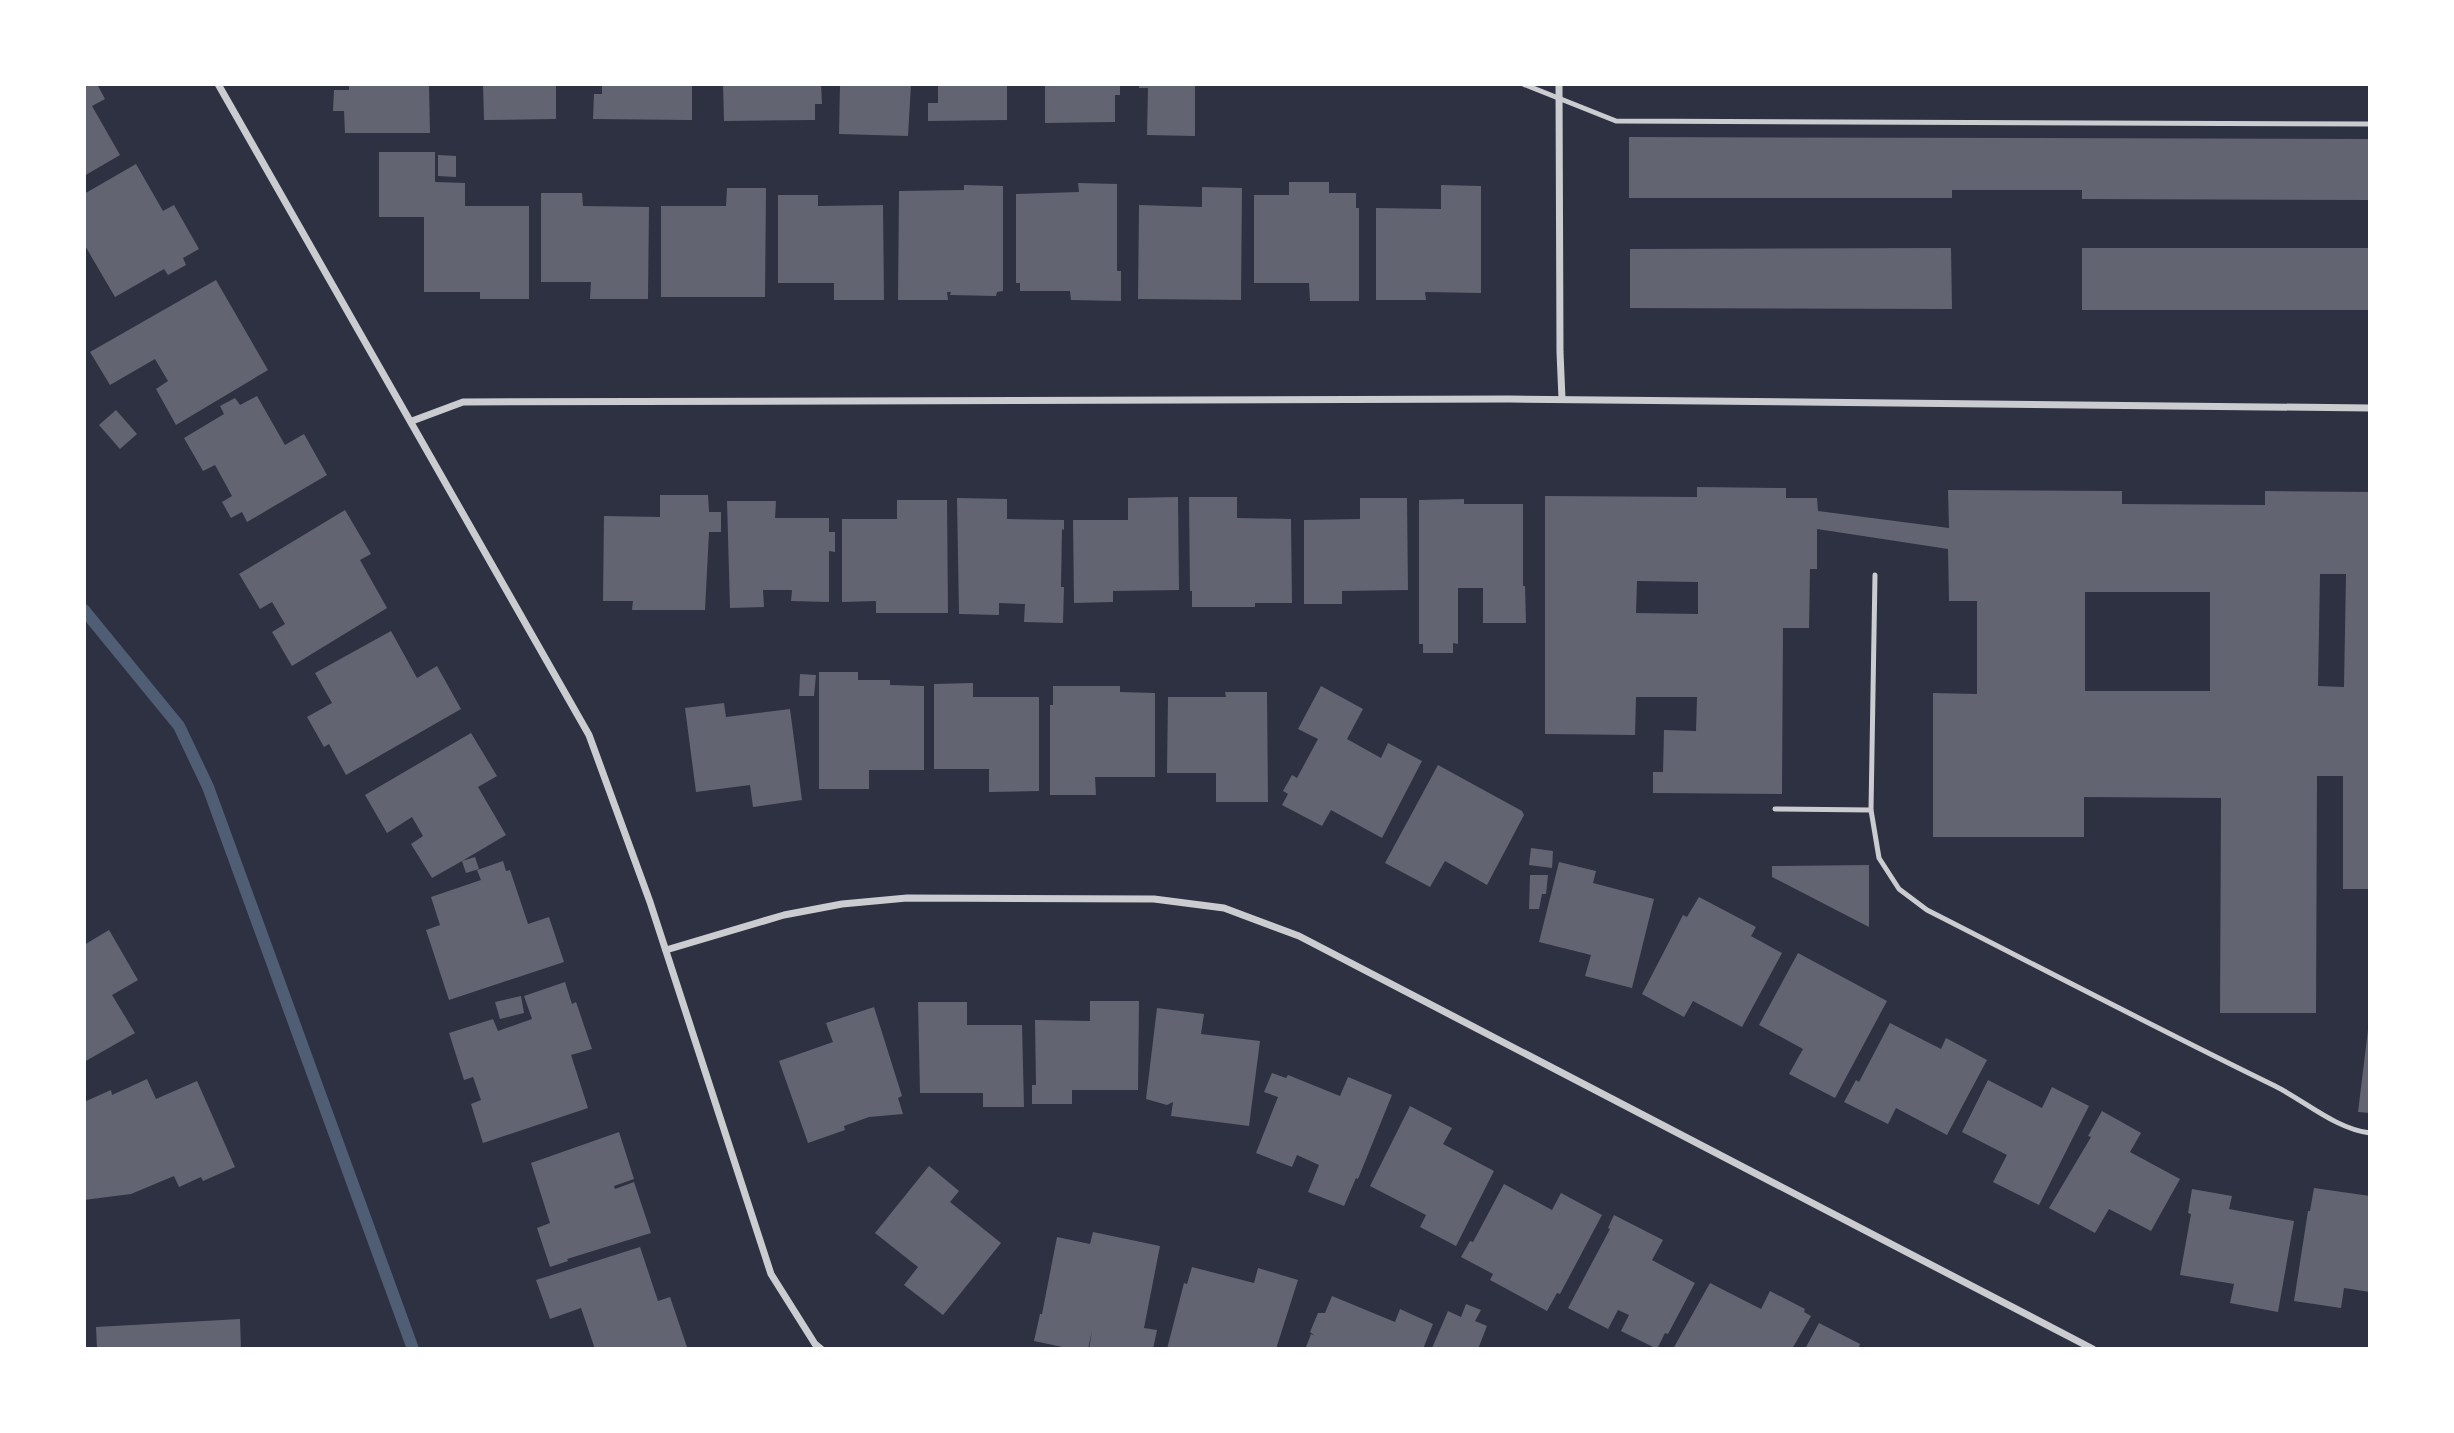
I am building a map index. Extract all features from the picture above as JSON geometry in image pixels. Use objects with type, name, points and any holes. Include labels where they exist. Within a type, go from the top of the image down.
[{"type":"street","points":[[218,84],[589,735],[666,950],[771,1275],[815,1344],[821,1349]]},
{"type":"street","points":[[1559,84],[1562,399]]},
{"type":"street","points":[[412,421],[463,402],[1562,399],[2370,408]]},
{"type":"street","points":[[666,950],[784,915],[842,904],[907,898],[1154,899],[1224,908],[1300,936],[2094,1349]]},
{"type":"lane","points":[[1523,84],[1616,121],[2370,124]]},
{"type":"lane","points":[[1875,575],[1871,810],[1879,858],[1899,889],[1927,910],[2297,1097],[2334,1120],[2370,1133]]},
{"type":"lane","points":[[1775,810],[1871,810]]},
{"type":"building","points":[[84,84],[97,84],[105,99],[92,106],[120,155],[84,176]]},
{"type":"building","points":[[483,84],[556,84],[556,119],[484,120]]},
{"type":"building","points":[[602,84],[692,84],[692,120],[593,119],[594,94],[602,94]]},
{"type":"building","points":[[723,84],[821,84],[822,104],[815,104],[815,120],[724,121]]},
{"type":"building","points":[[840,84],[911,84],[908,136],[839,134]]},
{"type":"building","points":[[938,84],[1007,84],[1007,120],[928,121],[928,103],[938,103]]},
{"type":"building","points":[[1045,84],[1120,84],[1120,95],[1115,95],[1115,122],[1045,123]]},
{"type":"building","points":[[1139,84],[1195,84],[1195,136],[1147,135],[1148,88],[1139,88]]},
{"type":"building","points":[[349,85],[429,85],[430,133],[345,133],[344,111],[333,111],[334,90],[349,90]]},
{"type":"building","points":[[1629,137],[2370,139],[2370,200],[2082,199],[2082,190],[1952,190],[1952,198],[1629,198]]},
{"type":"building","points":[[379,152],[435,152],[435,182],[465,183],[465,206],[529,206],[529,299],[480,299],[480,292],[424,292],[424,217],[379,217]]},
{"type":"building","points":[[438,155],[456,156],[456,177],[438,176]]},
{"type":"building","points":[[136,164],[163,211],[174,205],[199,249],[183,258],[186,265],[168,275],[164,269],[115,297],[84,244],[84,194]]},
{"type":"building","points":[[1289,182],[1329,182],[1329,193],[1356,193],[1356,208],[1359,208],[1359,301],[1310,301],[1309,283],[1254,283],[1254,195],[1289,195]]},
{"type":"building","points":[[1078,183],[1117,184],[1117,271],[1121,271],[1121,301],[1071,300],[1070,291],[1020,291],[1020,283],[1016,283],[1016,194],[1079,192]]},
{"type":"building","points":[[964,185],[1003,186],[1003,291],[997,292],[996,296],[950,295],[951,292],[947,292],[948,300],[898,300],[899,191],[964,190]]},
{"type":"building","points":[[1441,185],[1481,186],[1481,293],[1425,292],[1426,300],[1376,300],[1376,208],[1441,209]]},
{"type":"building","points":[[1202,187],[1242,188],[1241,300],[1138,299],[1139,205],[1202,207]]},
{"type":"building","points":[[727,188],[766,188],[765,297],[661,297],[661,206],[726,206]]},
{"type":"building","points":[[541,193],[582,193],[583,206],[649,207],[648,299],[590,299],[591,282],[541,282]]},
{"type":"building","points":[[778,195],[818,195],[818,206],[883,205],[884,300],[834,300],[834,283],[778,283]]},
{"type":"building","points":[[1951,248],[1952,309],[1630,308],[1630,249]]},
{"type":"building","points":[[2082,248],[2370,248],[2370,310],[2082,310]]},
{"type":"building","points":[[216,280],[268,370],[176,425],[156,389],[168,381],[155,359],[110,385],[90,352]]},
{"type":"building","points":[[257,396],[285,445],[304,434],[327,475],[247,522],[242,512],[231,518],[222,502],[232,496],[215,465],[203,471],[184,438],[224,414],[220,406],[235,398],[240,405]]},
{"type":"building","points":[[116,410],[137,434],[120,449],[99,425]]},
{"type":"building","points":[[1697,487],[1786,488],[1786,498],[1817,498],[1818,511],[1949,528],[1948,490],[2122,491],[2122,504],[2265,505],[2265,491],[2370,492],[2370,889],[2343,889],[2343,776],[2317,776],[2316,1013],[2220,1013],[2221,798],[2084,797],[2084,837],[1933,837],[1933,693],[1977,694],[1977,601],[1949,601],[1948,549],[1817,529],[1817,569],[1810,569],[1809,628],[1783,628],[1782,794],[1653,793],[1653,772],[1663,772],[1664,730],[1696,731],[1697,697],[1636,697],[1635,735],[1545,734],[1545,496],[1697,497]],"holes":[[[2320,574],[2346,574],[2344,687],[2318,686]],[[1637,581],[1698,582],[1698,614],[1636,613]],[[2085,592],[2210,592],[2210,691],[2085,691]]]},
{"type":"building","points":[[660,495],[708,495],[709,512],[721,512],[721,532],[709,532],[705,610],[632,610],[633,601],[603,601],[604,516],[660,517]]},
{"type":"building","points":[[1178,497],[1179,590],[1113,591],[1113,602],[1074,603],[1073,520],[1128,520],[1128,498]]},
{"type":"building","points":[[1189,497],[1237,497],[1237,518],[1291,519],[1292,603],[1255,603],[1255,607],[1192,607]]},
{"type":"building","points":[[957,498],[1007,499],[1007,519],[1064,520],[1061,587],[1064,587],[1063,623],[1024,622],[1025,604],[999,603],[999,615],[959,614]]},
{"type":"building","points":[[1360,498],[1407,498],[1408,590],[1342,591],[1342,604],[1304,604],[1304,520],[1360,519]]},
{"type":"building","points":[[1464,499],[1464,504],[1523,504],[1526,623],[1483,623],[1483,588],[1458,588],[1458,644],[1453,643],[1453,653],[1423,653],[1423,644],[1419,644],[1419,500]]},
{"type":"building","points":[[897,500],[947,500],[948,613],[876,613],[876,601],[842,602],[842,519],[897,519]]},
{"type":"building","points":[[727,501],[776,501],[775,518],[829,518],[829,532],[835,532],[835,552],[829,551],[829,602],[791,601],[792,590],[763,590],[764,607],[730,608]]},
{"type":"building","points":[[345,510],[371,554],[360,560],[387,608],[292,666],[272,632],[285,624],[272,602],[260,609],[239,574]]},
{"type":"building","points":[[391,631],[417,678],[437,666],[461,709],[346,775],[329,744],[324,747],[307,717],[332,703],[315,673]]},
{"type":"building","points":[[819,672],[858,672],[858,680],[890,680],[890,685],[924,686],[924,770],[869,770],[869,789],[819,789]]},
{"type":"building","points":[[800,674],[816,675],[814,696],[799,696]]},
{"type":"building","points":[[973,683],[973,697],[1039,697],[1039,791],[989,792],[989,769],[934,769],[934,684]]},
{"type":"building","points":[[1053,686],[1120,686],[1120,692],[1155,693],[1155,777],[1095,777],[1096,795],[1050,795],[1050,705],[1053,705]]},
{"type":"building","points":[[1321,686],[1363,709],[1347,739],[1381,758],[1388,743],[1422,761],[1382,838],[1331,810],[1322,826],[1282,805],[1288,794],[1283,791],[1292,775],[1297,778],[1318,739],[1298,729]]},
{"type":"building","points":[[1225,692],[1267,692],[1268,802],[1216,802],[1216,773],[1167,773],[1168,697],[1226,697]]},
{"type":"building","points":[[724,703],[726,717],[790,709],[802,800],[753,807],[750,785],[696,792],[685,708]]},
{"type":"building","points":[[471,733],[497,776],[478,787],[506,835],[432,878],[411,844],[423,836],[412,817],[387,833],[365,795]]},
{"type":"building","points":[[1438,765],[1522,811],[1524,815],[1487,885],[1445,861],[1430,887],[1385,863]]},
{"type":"building","points":[[1531,848],[1553,851],[1552,868],[1529,865]]},
{"type":"building","points":[[475,857],[479,869],[466,873],[462,861]]},
{"type":"building","points":[[503,861],[506,871],[510,870],[528,924],[549,917],[564,962],[449,1000],[426,930],[440,925],[431,897],[481,880],[477,870]]},
{"type":"building","points":[[1559,862],[1596,871],[1593,883],[1654,899],[1632,988],[1585,976],[1591,955],[1539,942]]},
{"type":"building","points":[[1869,865],[1869,927],[1772,877],[1772,866]]},
{"type":"building","points":[[1530,875],[1548,875],[1546,894],[1542,894],[1539,909],[1529,909]]},
{"type":"building","points":[[1699,897],[1756,927],[1751,936],[1782,953],[1742,1027],[1693,1001],[1684,1017],[1642,994],[1683,915],[1687,917]]},
{"type":"building","points":[[109,930],[138,980],[112,995],[135,1033],[84,1062],[84,945]]},
{"type":"building","points":[[1798,953],[1887,1001],[1835,1098],[1789,1074],[1803,1049],[1759,1025]]},
{"type":"building","points":[[565,982],[572,1004],[576,1002],[592,1049],[571,1055],[588,1108],[483,1143],[471,1104],[481,1100],[473,1077],[464,1080],[449,1033],[493,1019],[498,1031],[532,1019],[524,996]]},
{"type":"building","points":[[521,996],[524,1013],[500,1019],[495,1002]]},
{"type":"building","points":[[1090,1001],[1139,1001],[1138,1090],[1072,1090],[1072,1104],[1032,1104],[1032,1085],[1036,1085],[1035,1020],[1090,1021]]},
{"type":"building","points":[[918,1002],[967,1002],[967,1025],[1022,1025],[1024,1107],[983,1107],[983,1093],[920,1093]]},
{"type":"building","points":[[874,1007],[902,1096],[898,1098],[903,1114],[869,1117],[844,1126],[845,1130],[808,1143],[779,1061],[833,1042],[826,1023]]},
{"type":"building","points":[[1157,1008],[1204,1014],[1201,1034],[1260,1041],[1249,1126],[1171,1116],[1173,1102],[1167,1105],[1146,1099]]},
{"type":"building","points":[[1890,1023],[1941,1049],[1946,1038],[1987,1060],[1947,1135],[1896,1108],[1888,1124],[1844,1102],[1856,1080],[1859,1082]]},
{"type":"building","points":[[2370,1030],[2370,1113],[2358,1112]]},
{"type":"building","points":[[1272,1073],[1286,1078],[1288,1075],[1340,1096],[1348,1077],[1392,1095],[1358,1179],[1356,1178],[1344,1206],[1308,1192],[1319,1165],[1297,1155],[1292,1167],[1256,1153],[1278,1097],[1264,1092]]},
{"type":"building","points":[[147,1079],[156,1099],[197,1081],[235,1167],[203,1181],[201,1177],[179,1187],[174,1176],[131,1194],[84,1200],[84,1102],[111,1090],[112,1095]]},
{"type":"building","points":[[1988,1080],[2042,1108],[2052,1087],[2089,1106],[2039,1205],[1993,1182],[2007,1155],[1962,1132]]},
{"type":"building","points":[[1410,1106],[1452,1128],[1443,1144],[1494,1171],[1456,1246],[1420,1227],[1426,1215],[1370,1186]]},
{"type":"building","points":[[2102,1111],[2141,1133],[2130,1152],[2180,1179],[2151,1231],[2109,1209],[2095,1233],[2049,1208],[2091,1137],[2088,1136]]},
{"type":"building","points":[[619,1132],[634,1179],[614,1186],[615,1189],[634,1182],[651,1233],[567,1259],[568,1261],[550,1267],[537,1228],[550,1223],[531,1163]]},
{"type":"building","points":[[929,1166],[959,1191],[950,1202],[1001,1243],[943,1315],[904,1285],[918,1267],[875,1233]]},
{"type":"building","points":[[1504,1184],[1552,1210],[1561,1193],[1602,1215],[1560,1294],[1557,1293],[1547,1311],[1490,1280],[1493,1274],[1461,1257],[1470,1241],[1473,1242]]},
{"type":"building","points":[[2314,1188],[2370,1196],[2370,1292],[2344,1288],[2341,1308],[2294,1301]]},
{"type":"building","points":[[2192,1189],[2232,1196],[2229,1209],[2294,1221],[2278,1312],[2230,1303],[2234,1284],[2180,1275],[2191,1214],[2188,1213]]},
{"type":"building","points":[[1614,1215],[1663,1240],[1652,1260],[1695,1283],[1657,1349],[1621,1331],[1629,1315],[1618,1310],[1608,1329],[1568,1308],[1610,1229],[1608,1228]]},
{"type":"building","points":[[1093,1232],[1160,1246],[1144,1328],[1157,1330],[1153,1349],[1089,1349],[1092,1331],[1088,1349],[1072,1349],[1034,1341],[1057,1237],[1090,1244]]},
{"type":"building","points":[[640,1247],[658,1301],[670,1297],[687,1347],[595,1349],[581,1308],[550,1319],[536,1280]]},
{"type":"building","points":[[1192,1267],[1254,1283],[1258,1268],[1298,1280],[1276,1349],[1167,1349],[1184,1283],[1187,1284]]},
{"type":"building","points":[[1710,1283],[1761,1309],[1770,1291],[1805,1309],[1804,1312],[1811,1316],[1792,1349],[1673,1349]]},
{"type":"building","points":[[1332,1296],[1395,1322],[1400,1309],[1433,1324],[1423,1349],[1308,1349],[1306,1347],[1311,1334],[1315,1336],[1310,1332],[1318,1313],[1325,1313]]},
{"type":"building","points":[[1466,1304],[1481,1310],[1475,1321],[1487,1326],[1478,1349],[1432,1348],[1448,1311],[1461,1317]]},
{"type":"building","points":[[240,1319],[241,1349],[97,1349],[96,1327]]},
{"type":"building","points":[[1819,1323],[1860,1344],[1858,1349],[1805,1349]]},
{"type":"waterway","points":[[84,610],[179,726],[208,787],[413,1349]]}]
